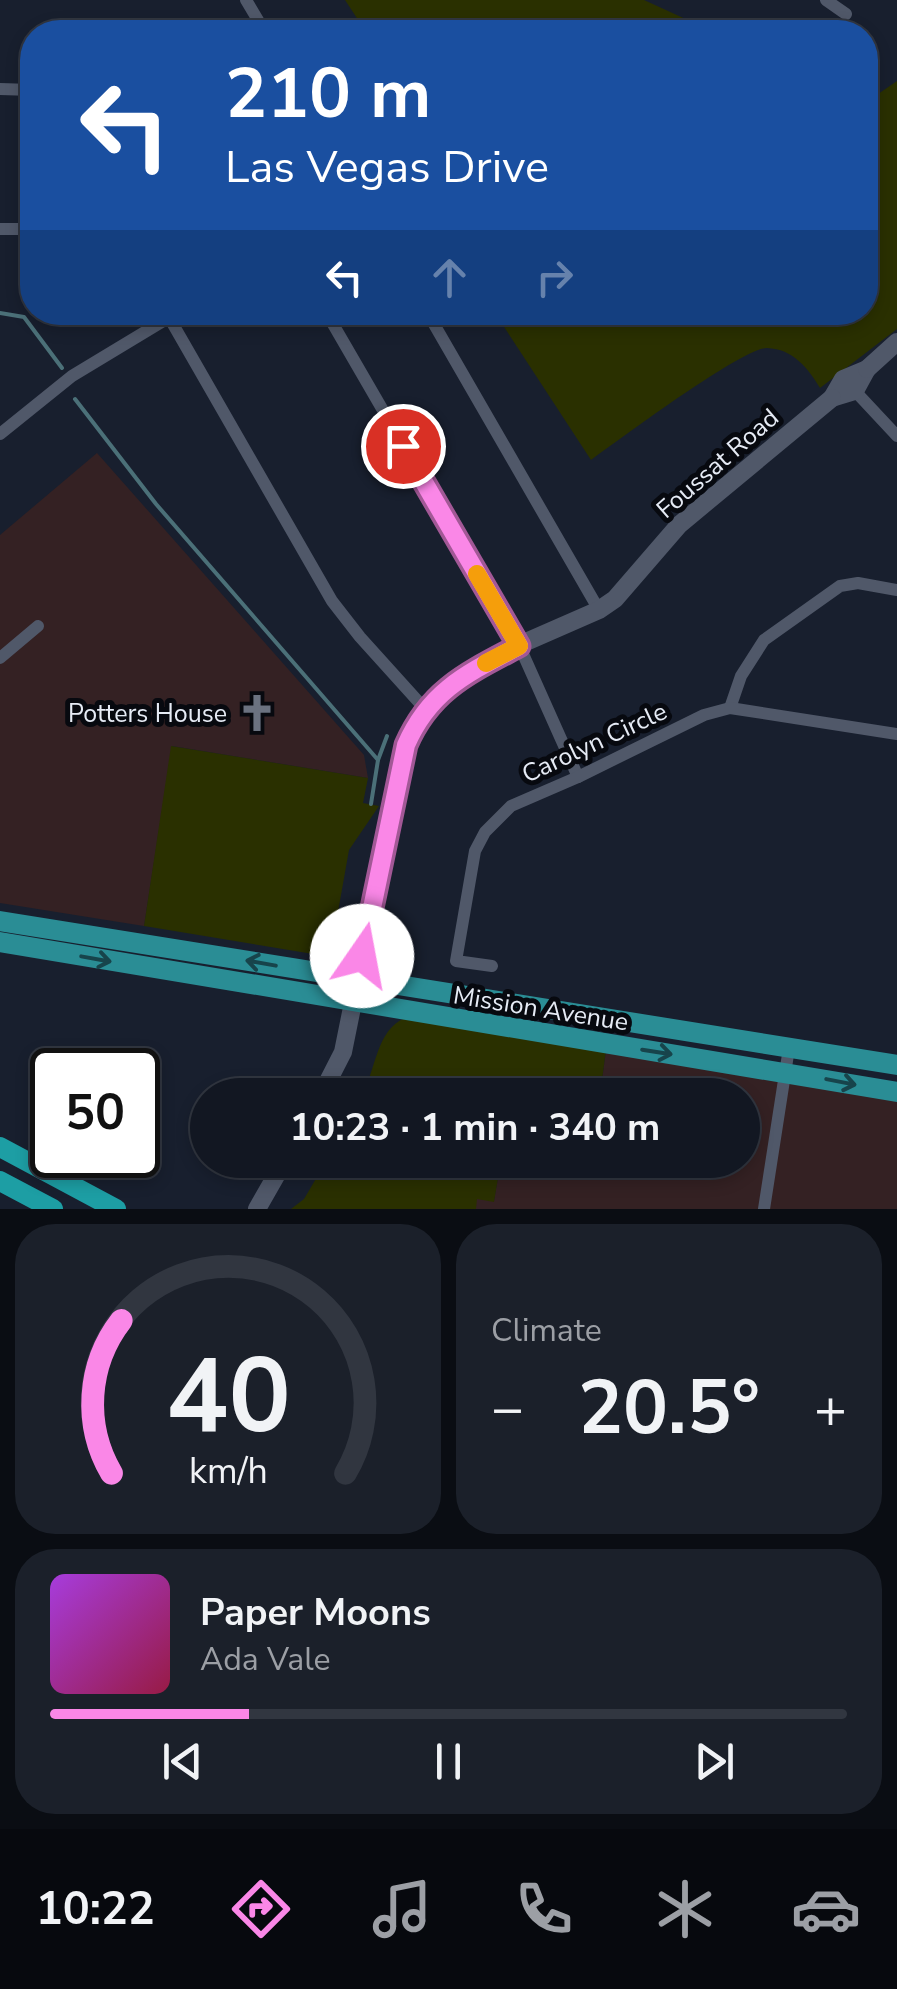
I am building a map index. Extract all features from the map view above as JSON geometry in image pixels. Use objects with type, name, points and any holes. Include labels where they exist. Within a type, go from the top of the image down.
[{"type":"highway","points":[[0,1147],[116,1209]]},
{"type":"highway","points":[[0,1181],[53,1209]]},
{"type":"main road","name":"Foussat Road","points":[[330,1078],[344,1052],[406,745],[425,709],[458,678],[615,599],[679,525],[832,398],[844,379],[867,369],[897,342]]},
{"type":"main road","name":"Foussat Road","points":[[832,398],[855,391],[867,369]]},
{"type":"main road","name":"Mission Avenue","points":[[0,921],[897,1065]]},
{"type":"main road","name":"Mission Avenue","points":[[0,942],[897,1092]]},
{"type":"main road","points":[[256,1209],[274,1178]]},
{"type":"street","points":[[826,0],[846,14]]},
{"type":"street","points":[[0,434],[72,376],[153,325]]},
{"type":"street","points":[[177,325],[332,601],[425,709]]},
{"type":"street","points":[[334,325],[519,646],[578,777]]},
{"type":"street","points":[[435,325],[599,610]]},
{"type":"street","points":[[855,391],[897,436]]},
{"type":"street","points":[[730,708],[741,676],[764,640],[840,586],[858,584],[897,590]]},
{"type":"street","points":[[0,658],[38,626]]},
{"type":"street","name":"Carolyn Circle","points":[[492,966],[456,961],[475,850],[485,832],[511,806],[704,714],[730,708],[897,734]]},
{"type":"street","points":[[764,1209],[788,1048]]},
{"type":"shaded area","points":[[97,453],[364,755],[368,778],[172,746],[144,926],[0,903],[0,535]]},
{"type":"shaded area","points":[[606,1050],[897,1100],[897,1209],[476,1209],[476,1198],[494,1201],[498,1178],[760,1178],[760,1078],[602,1078]]},
{"type":"green space","points":[[345,0],[644,0],[688,20],[358,20]]},
{"type":"green space","points":[[897,81],[897,329],[820,388],[805,367],[785,352],[767,348],[753,352],[680,396],[591,460],[503,325],[878,325],[878,94]]},
{"type":"green space","points":[[171,746],[368,778],[363,803],[379,806],[349,850],[333,940],[313,954],[144,926]]},
{"type":"green space","points":[[405,1018],[606,1050],[602,1078],[369,1078],[382,1041]]},
{"type":"green space","points":[[316,1178],[498,1178],[494,1202],[477,1199],[476,1209],[291,1209],[304,1199]]},
{"type":"waterway","points":[[0,313],[20,316]]},
{"type":"waterway","points":[[30,325],[62,368]]},
{"type":"waterway","points":[[75,399],[156,504],[378,760]]},
{"type":"waterway","points":[[371,804],[378,760],[387,736]]},
{"type":"slow traffic","points":[[477,574],[519,646],[486,663]]},
{"type":"place","name":"Potters House","points":[[257,713]]},
{"type":"route","points":[[362,956],[406,745],[417,719],[458,678],[519,646],[403,446]]}]
